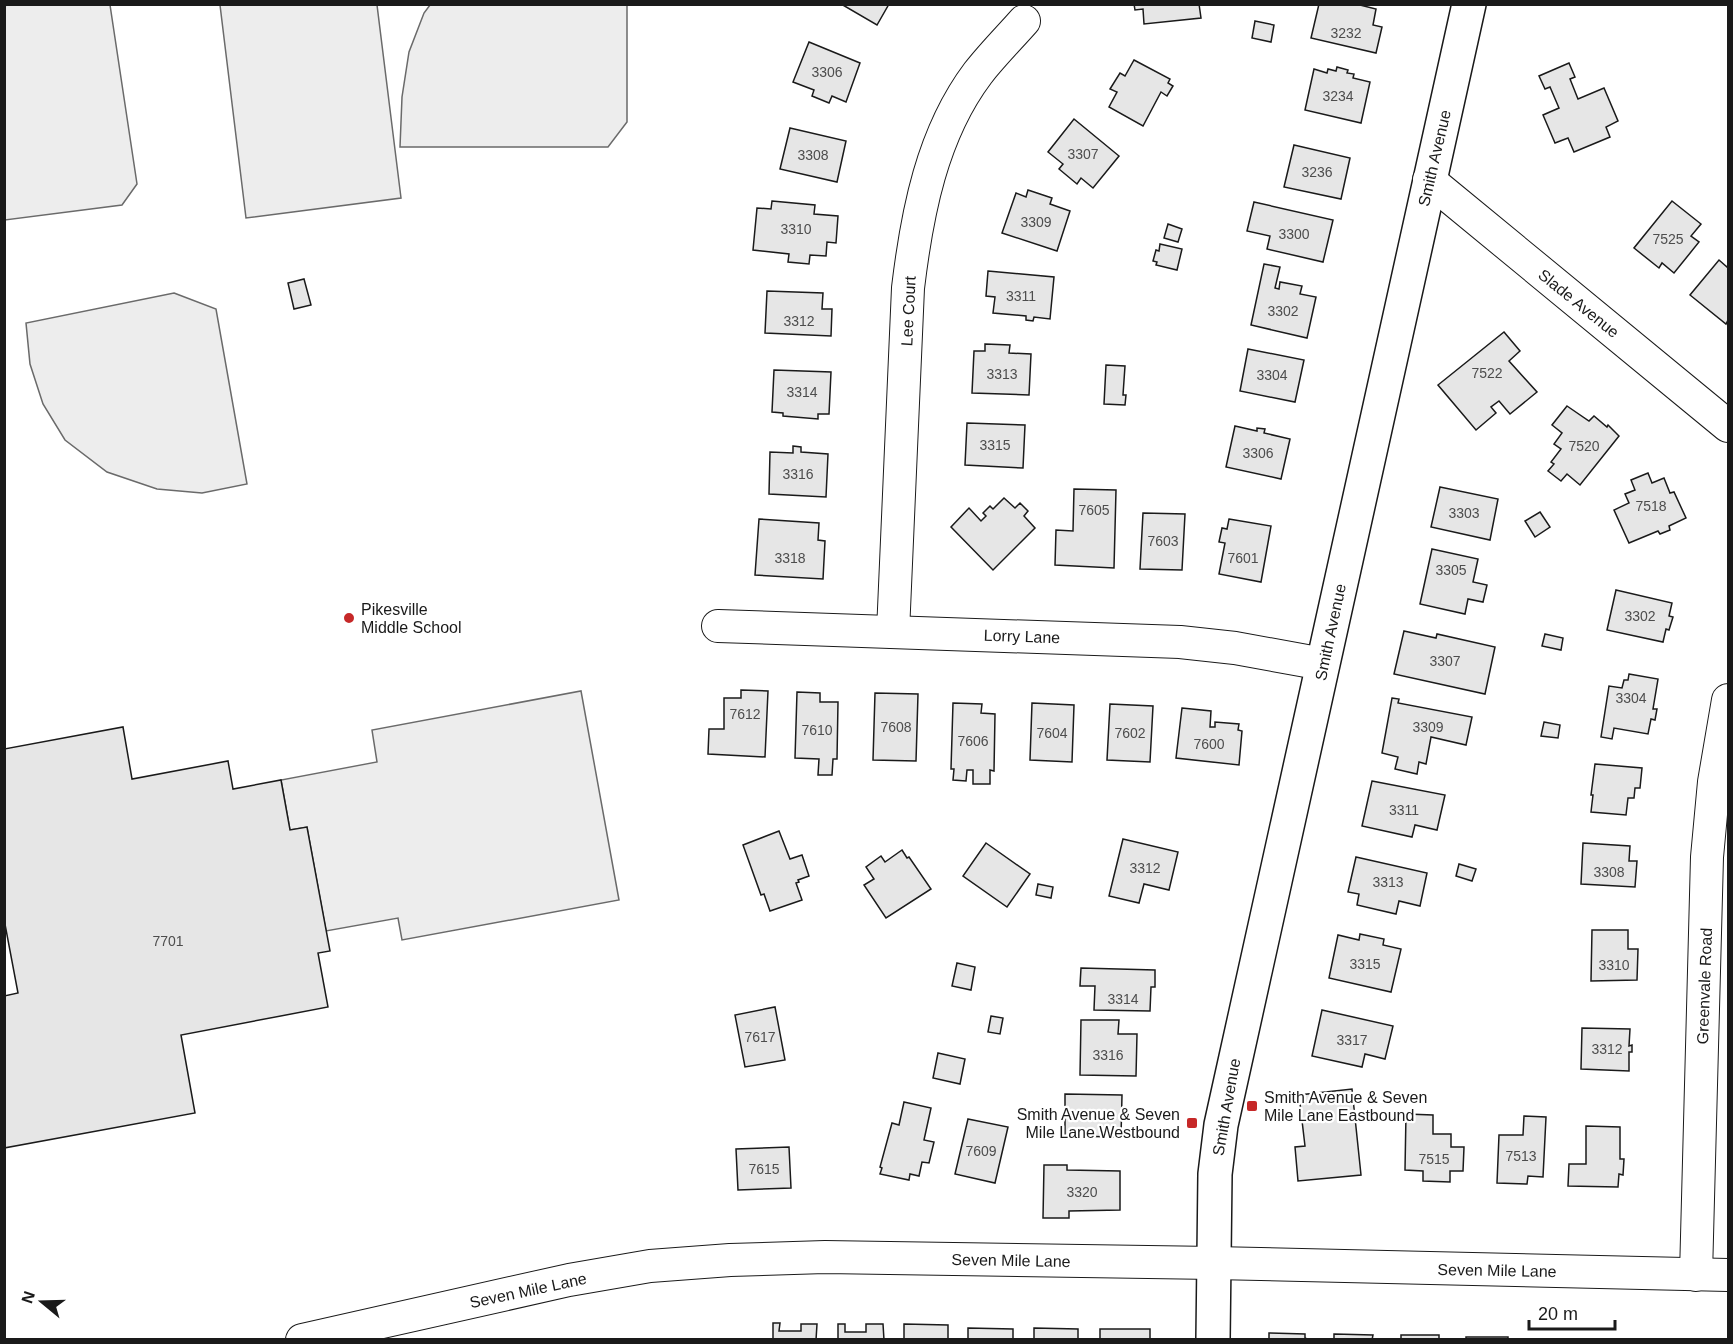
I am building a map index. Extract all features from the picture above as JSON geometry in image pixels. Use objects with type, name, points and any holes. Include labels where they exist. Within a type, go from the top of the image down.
[{"type":"main road","name":"Smith Avenue","points":[[1214,1263],[1215,1174],[1221,1125],[1469,4]]},
{"type":"main road","points":[[1213,1340],[1214,1263]]},
{"type":"street","name":"Lee Court","points":[[893,632],[908,288],[914,239],[924,189],[955,110],[978,73],[1024,21]]},
{"type":"street","name":"Slade Avenue","points":[[1429,180],[1728,426]]},
{"type":"street","name":"Lorry Lane","points":[[718,626],[1180,642],[1235,648],[1323,664]]},
{"type":"street","name":"Greenvale Road","points":[[1696,1275],[1707,857],[1714,782],[1728,700]]},
{"type":"street","name":"Seven Mile Lane","points":[[302,1340],[569,1280],[650,1266],[730,1260],[825,1257],[1728,1275]]},
{"type":"shaded area","points":[[11,4],[110,5],[137,184],[122,205],[5,220],[4,6]]},
{"type":"shaded area","points":[[220,5],[377,5],[401,198],[246,218]]},
{"type":"shaded area","points":[[430,5],[627,5],[627,122],[608,147],[400,147],[402,97],[409,52],[424,13]]},
{"type":"shaded area","points":[[174,293],[216,309],[247,484],[202,493],[157,489],[107,472],[65,440],[43,404],[30,364],[26,323]]},
{"type":"shaded area","points":[[581,691],[619,900],[402,940],[398,918],[326,931],[307,827],[290,830],[281,780],[377,762],[372,730]]},
{"type":"building","points":[[841,4],[889,4],[877,25]]},
{"type":"building","points":[[1134,4],[1199,4],[1201,18],[1144,24],[1143,9],[1135,10]]},
{"type":"building","points":[[1319,4],[1356,4],[1376,9],[1373,25],[1382,27],[1376,53],[1311,38]]},
{"type":"building","points":[[1255,21],[1274,25],[1271,42],[1252,38]]},
{"type":"building","points":[[809,42],[860,63],[846,102],[832,96],[829,103],[812,96],[814,90],[793,82]]},
{"type":"building","points":[[1134,60],[1170,79],[1168,83],[1173,86],[1167,96],[1161,92],[1143,126],[1109,107],[1117,92],[1110,89],[1120,73],[1125,76]]},
{"type":"building","points":[[1569,63],[1575,77],[1570,79],[1578,99],[1604,88],[1618,121],[1606,127],[1610,137],[1574,152],[1568,138],[1555,143],[1543,115],[1559,108],[1550,87],[1545,89],[1539,76]]},
{"type":"building","points":[[1337,67],[1354,74],[1353,78],[1370,82],[1361,123],[1305,110],[1314,69],[1327,73],[1328,69],[1336,71]]},
{"type":"building","points":[[1074,119],[1119,156],[1093,188],[1081,178],[1077,184],[1059,169],[1063,164],[1048,152]]},
{"type":"building","points":[[790,128],[846,141],[837,182],[780,169]]},
{"type":"building","points":[[1294,145],[1350,158],[1341,199],[1284,187]]},
{"type":"building","points":[[1028,190],[1052,198],[1050,204],[1070,211],[1057,251],[1002,233],[1016,193],[1026,197]]},
{"type":"building","points":[[772,201],[815,205],[814,214],[838,216],[836,243],[827,242],[826,256],[810,255],[809,264],[788,262],[789,254],[753,250],[757,208],[771,209]]},
{"type":"building","points":[[1672,201],[1701,224],[1691,236],[1699,242],[1674,273],[1662,263],[1659,268],[1634,248]]},
{"type":"building","points":[[1254,202],[1333,220],[1323,262],[1267,249],[1270,236],[1247,231]]},
{"type":"building","points":[[1168,224],[1182,229],[1178,242],[1164,238]]},
{"type":"building","points":[[1160,244],[1182,249],[1177,270],[1156,265],[1157,262],[1153,261]]},
{"type":"building","points":[[1719,260],[1727,267],[1728,265],[1728,320],[1726,324],[1690,295]]},
{"type":"building","points":[[1264,264],[1280,267],[1275,288],[1279,289],[1280,282],[1302,286],[1300,294],[1316,297],[1307,338],[1251,325]]},
{"type":"building","points":[[988,271],[1054,277],[1050,319],[1034,317],[1033,321],[1026,320],[1026,316],[993,313],[995,297],[986,296]]},
{"type":"building","points":[[304,279],[311,305],[294,309],[288,283]]},
{"type":"building","points":[[767,291],[823,293],[822,309],[832,309],[831,336],[765,333]]},
{"type":"building","points":[[1504,332],[1520,351],[1509,361],[1537,392],[1510,414],[1499,401],[1491,407],[1496,413],[1476,430],[1438,385]]},
{"type":"building","points":[[985,344],[1010,345],[1009,353],[1031,354],[1029,395],[972,393],[974,351],[985,351]]},
{"type":"building","points":[[1248,349],[1304,360],[1295,402],[1240,391]]},
{"type":"building","points":[[1106,365],[1125,366],[1123,395],[1126,395],[1125,405],[1104,404]]},
{"type":"building","points":[[774,370],[831,372],[829,414],[818,414],[818,419],[783,416],[783,413],[772,412]]},
{"type":"building","points":[[1567,406],[1589,421],[1594,416],[1619,436],[1580,485],[1567,474],[1561,481],[1548,471],[1554,464],[1551,462],[1561,449],[1554,444],[1562,433],[1552,425]]},
{"type":"building","points":[[967,423],[1025,425],[1023,468],[965,465]]},
{"type":"building","points":[[1235,426],[1257,431],[1257,428],[1265,429],[1264,433],[1290,439],[1281,479],[1226,467]]},
{"type":"building","points":[[793,446],[801,447],[801,452],[828,454],[826,497],[769,494],[770,452],[793,453]]},
{"type":"building","points":[[1648,473],[1652,483],[1664,478],[1670,493],[1674,492],[1686,518],[1669,526],[1670,530],[1660,534],[1658,531],[1629,543],[1614,510],[1629,503],[1625,494],[1635,490],[1631,480]]},
{"type":"building","points":[[1440,487],[1498,499],[1490,540],[1431,527]]},
{"type":"building","points":[[1074,489],[1116,490],[1114,568],[1055,565],[1056,530],[1073,531]]},
{"type":"building","points":[[1004,498],[1015,508],[1020,503],[1028,511],[1024,516],[1035,528],[993,570],[951,527],[969,508],[981,521],[986,516],[983,513],[990,506],[993,509]]},
{"type":"building","points":[[1540,512],[1550,527],[1535,537],[1525,521]]},
{"type":"building","points":[[1143,513],[1185,514],[1182,570],[1140,569]]},
{"type":"building","points":[[759,519],[819,523],[818,540],[825,541],[823,579],[755,575]]},
{"type":"building","points":[[1229,519],[1271,526],[1261,582],[1219,574],[1225,543],[1219,542],[1222,528],[1227,529]]},
{"type":"building","points":[[1432,549],[1478,559],[1473,582],[1487,585],[1483,602],[1468,599],[1465,614],[1420,604]]},
{"type":"building","points":[[1616,590],[1672,603],[1669,616],[1673,617],[1669,630],[1666,629],[1663,642],[1607,630]]},
{"type":"building","points":[[1404,631],[1436,638],[1437,634],[1495,647],[1485,694],[1394,674]]},
{"type":"building","points":[[1545,634],[1563,638],[1561,650],[1542,646]]},
{"type":"building","points":[[1629,674],[1658,679],[1653,709],[1657,709],[1655,720],[1651,719],[1648,734],[1614,728],[1612,739],[1601,737],[1609,686],[1622,688]]},
{"type":"building","points":[[741,690],[768,691],[765,757],[708,754],[709,729],[724,729],[724,698],[741,698]]},
{"type":"building","points":[[797,692],[820,693],[820,702],[838,702],[837,759],[833,759],[832,775],[818,775],[819,759],[795,758]]},
{"type":"building","points":[[875,693],[918,694],[916,761],[873,760]]},
{"type":"building","points":[[1392,698],[1399,699],[1398,703],[1472,717],[1466,745],[1431,737],[1426,764],[1419,762],[1417,774],[1395,769],[1398,757],[1382,753]]},
{"type":"building","points":[[953,703],[982,704],[981,713],[995,714],[994,771],[990,770],[990,784],[973,784],[973,770],[967,770],[966,781],[953,780],[954,769],[951,769]]},
{"type":"building","points":[[1032,703],[1074,705],[1072,762],[1030,760]]},
{"type":"building","points":[[1110,704],[1153,706],[1150,762],[1107,760]]},
{"type":"building","points":[[1182,708],[1211,711],[1210,727],[1215,727],[1215,722],[1239,724],[1238,730],[1242,731],[1239,765],[1176,758]]},
{"type":"building","points":[[1544,722],[1560,725],[1558,738],[1541,736]]},
{"type":"building","points":[[123,727],[132,779],[228,761],[233,789],[281,780],[290,830],[307,827],[330,951],[318,953],[328,1007],[181,1035],[195,1113],[4,1148],[4,996],[18,993],[4,919],[4,749]]},
{"type":"building","points":[[1595,764],[1642,768],[1640,788],[1635,788],[1634,798],[1628,798],[1626,815],[1591,812]]},
{"type":"building","points":[[1372,781],[1445,795],[1437,830],[1415,825],[1412,837],[1362,826]]},
{"type":"building","points":[[779,831],[790,859],[802,855],[809,876],[796,883],[802,900],[770,911],[764,894],[761,895],[743,845]]},
{"type":"building","points":[[1123,839],[1178,852],[1169,890],[1144,884],[1139,903],[1109,896]]},
{"type":"building","points":[[986,843],[1030,874],[1007,907],[963,876]]},
{"type":"building","points":[[1583,843],[1630,846],[1629,861],[1637,861],[1635,887],[1581,884]]},
{"type":"building","points":[[902,850],[931,889],[886,918],[864,885],[874,879],[866,867],[881,856],[885,862]]},
{"type":"building","points":[[1356,857],[1427,873],[1420,906],[1399,901],[1396,914],[1357,905],[1359,894],[1348,892]]},
{"type":"building","points":[[1459,864],[1476,869],[1472,881],[1456,876]]},
{"type":"building","points":[[1038,884],[1053,887],[1051,898],[1036,895]]},
{"type":"building","points":[[1592,930],[1628,930],[1628,949],[1638,949],[1637,980],[1591,981]]},
{"type":"building","points":[[1360,934],[1384,939],[1383,945],[1401,949],[1391,992],[1329,978],[1338,935],[1359,940]]},
{"type":"building","points":[[957,963],[975,967],[971,990],[952,986]]},
{"type":"building","points":[[1081,968],[1155,970],[1155,987],[1151,987],[1150,1011],[1094,1010],[1095,986],[1080,986]]},
{"type":"building","points":[[775,1007],[785,1060],[745,1067],[735,1015]]},
{"type":"building","points":[[1322,1010],[1393,1026],[1385,1059],[1365,1054],[1362,1067],[1312,1056]]},
{"type":"building","points":[[991,1016],[1003,1018],[1000,1034],[988,1032]]},
{"type":"building","points":[[1081,1020],[1119,1020],[1118,1034],[1137,1034],[1136,1076],[1080,1075]]},
{"type":"building","points":[[1582,1028],[1630,1029],[1629,1046],[1632,1045],[1632,1052],[1629,1052],[1629,1071],[1581,1069]]},
{"type":"building","points":[[938,1053],[965,1059],[960,1084],[933,1078]]},
{"type":"building","points":[[1352,1089],[1361,1175],[1298,1181],[1295,1147],[1305,1146],[1299,1095]]},
{"type":"building","points":[[1065,1094],[1122,1095],[1121,1137],[1065,1136]]},
{"type":"building","points":[[904,1102],[931,1108],[924,1140],[934,1142],[929,1163],[922,1162],[919,1176],[910,1174],[909,1180],[880,1174],[892,1123],[899,1125]]},
{"type":"building","points":[[1406,1114],[1433,1115],[1433,1134],[1451,1134],[1451,1147],[1464,1147],[1463,1171],[1450,1171],[1450,1182],[1423,1181],[1423,1171],[1405,1170]]},
{"type":"building","points":[[1524,1116],[1546,1117],[1543,1177],[1528,1176],[1527,1184],[1497,1183],[1499,1135],[1523,1135]]},
{"type":"building","points":[[968,1119],[1008,1127],[995,1183],[955,1174]]},
{"type":"building","points":[[1586,1126],[1620,1127],[1620,1159],[1624,1159],[1623,1175],[1619,1174],[1618,1187],[1568,1186],[1569,1164],[1586,1164]]},
{"type":"building","points":[[789,1147],[791,1188],[738,1190],[736,1149]]},
{"type":"building","points":[[1044,1165],[1067,1165],[1067,1170],[1120,1171],[1120,1210],[1069,1211],[1069,1218],[1043,1218]]},
{"type":"building","points":[[773,1323],[780,1323],[779,1331],[801,1331],[801,1324],[817,1324],[816,1340],[773,1340]]},
{"type":"building","points":[[838,1324],[845,1324],[845,1332],[866,1332],[866,1324],[883,1324],[884,1340],[838,1340]]},
{"type":"building","points":[[904,1324],[948,1325],[948,1340],[904,1340]]},
{"type":"building","points":[[968,1328],[1013,1329],[1013,1340],[968,1340]]},
{"type":"building","points":[[1034,1328],[1078,1329],[1078,1340],[1034,1340]]},
{"type":"building","points":[[1100,1329],[1150,1329],[1150,1340],[1100,1340]]},
{"type":"building","points":[[1269,1333],[1305,1334],[1305,1338],[1309,1340],[1266,1340],[1269,1339]]},
{"type":"building","points":[[1334,1334],[1373,1335],[1372,1340],[1334,1340]]},
{"type":"building","points":[[1401,1335],[1439,1335],[1439,1340],[1401,1340]]},
{"type":"building","points":[[1466,1337],[1508,1337],[1508,1340],[1466,1340]]},
{"type":"place","name":"Pikesville Middle School","points":[[349,618]]},
{"type":"place","name":"Smith Avenue & Seven Mile Lane Eastbound","points":[[1252,1106]]},
{"type":"place","name":"Smith Avenue & Seven Mile Lane Westbound","points":[[1192,1123]]}]
